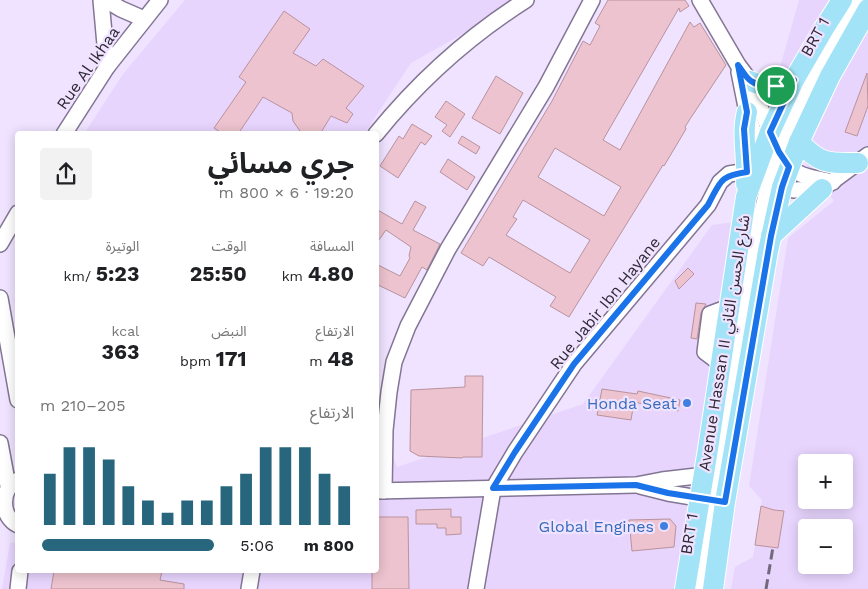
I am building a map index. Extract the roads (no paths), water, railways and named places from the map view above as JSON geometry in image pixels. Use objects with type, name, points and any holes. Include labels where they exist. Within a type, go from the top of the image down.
[{"type":"main road","points":[[769,162],[770,132],[794,80],[842,0]]},
{"type":"main road","points":[[769,162],[799,142],[830,76],[868,10]]},
{"type":"main road","points":[[744,73],[762,85],[774,86],[794,80]]},
{"type":"main road","points":[[747,112],[744,129],[769,162]]},
{"type":"main road","points":[[799,142],[816,158],[824,162],[863,159]]},
{"type":"main road","name":"Avenue Hassan II شارع الحسن الثاني","points":[[685,589],[712,500],[771,236],[777,182],[769,162]]},
{"type":"main road","name":"Avenue Hassan II شارع الحسن الثاني","points":[[717,474],[721,364],[746,197],[769,162]]},
{"type":"main road","points":[[771,236],[828,185]]},
{"type":"main road","name":"Avenue Hassan II شارع الحسن الثاني","points":[[712,500],[713,589]]},
{"type":"street","points":[[100,0],[106,67]]},
{"type":"street","points":[[106,0],[144,19]]},
{"type":"street","name":"Rue Al Ikhaa","points":[[66,131],[106,67],[160,0]]},
{"type":"street","points":[[378,131],[400,104],[467,41],[526,0]]},
{"type":"street","points":[[592,0],[546,87],[448,248],[408,326],[394,362],[389,392],[380,491],[636,485],[717,474],[754,248],[777,182]]},
{"type":"street","points":[[700,0],[744,73],[770,132]]},
{"type":"street","name":"BRT 1","points":[[769,162],[836,33],[857,0]]},
{"type":"street","points":[[744,73],[747,112]]},
{"type":"street","points":[[828,185],[769,162],[765,170],[777,182],[794,190],[828,185],[863,159]]},
{"type":"street","name":"Rue Jabir Ibn Hayane","points":[[476,589],[493,488],[574,364],[708,205],[720,182],[729,174],[769,162]]},
{"type":"street","points":[[0,244],[15,218]]},
{"type":"street","points":[[0,298],[15,383]]},
{"type":"street","points":[[0,443],[10,484],[2,496],[2,507],[11,522]]},
{"type":"street","points":[[636,485],[668,493],[712,500]]},
{"type":"street","name":"BRT 1","points":[[697,589],[712,500]]},
{"type":"street","points":[[18,589],[20,573]]},
{"type":"street","points":[[249,589],[252,573]]},
{"type":"railway","points":[[766,589],[773,547]]},
{"type":"place","name":"Honda Seat","points":[[687,403]]},
{"type":"place","name":"Global Engines","points":[[664,526]]}]
